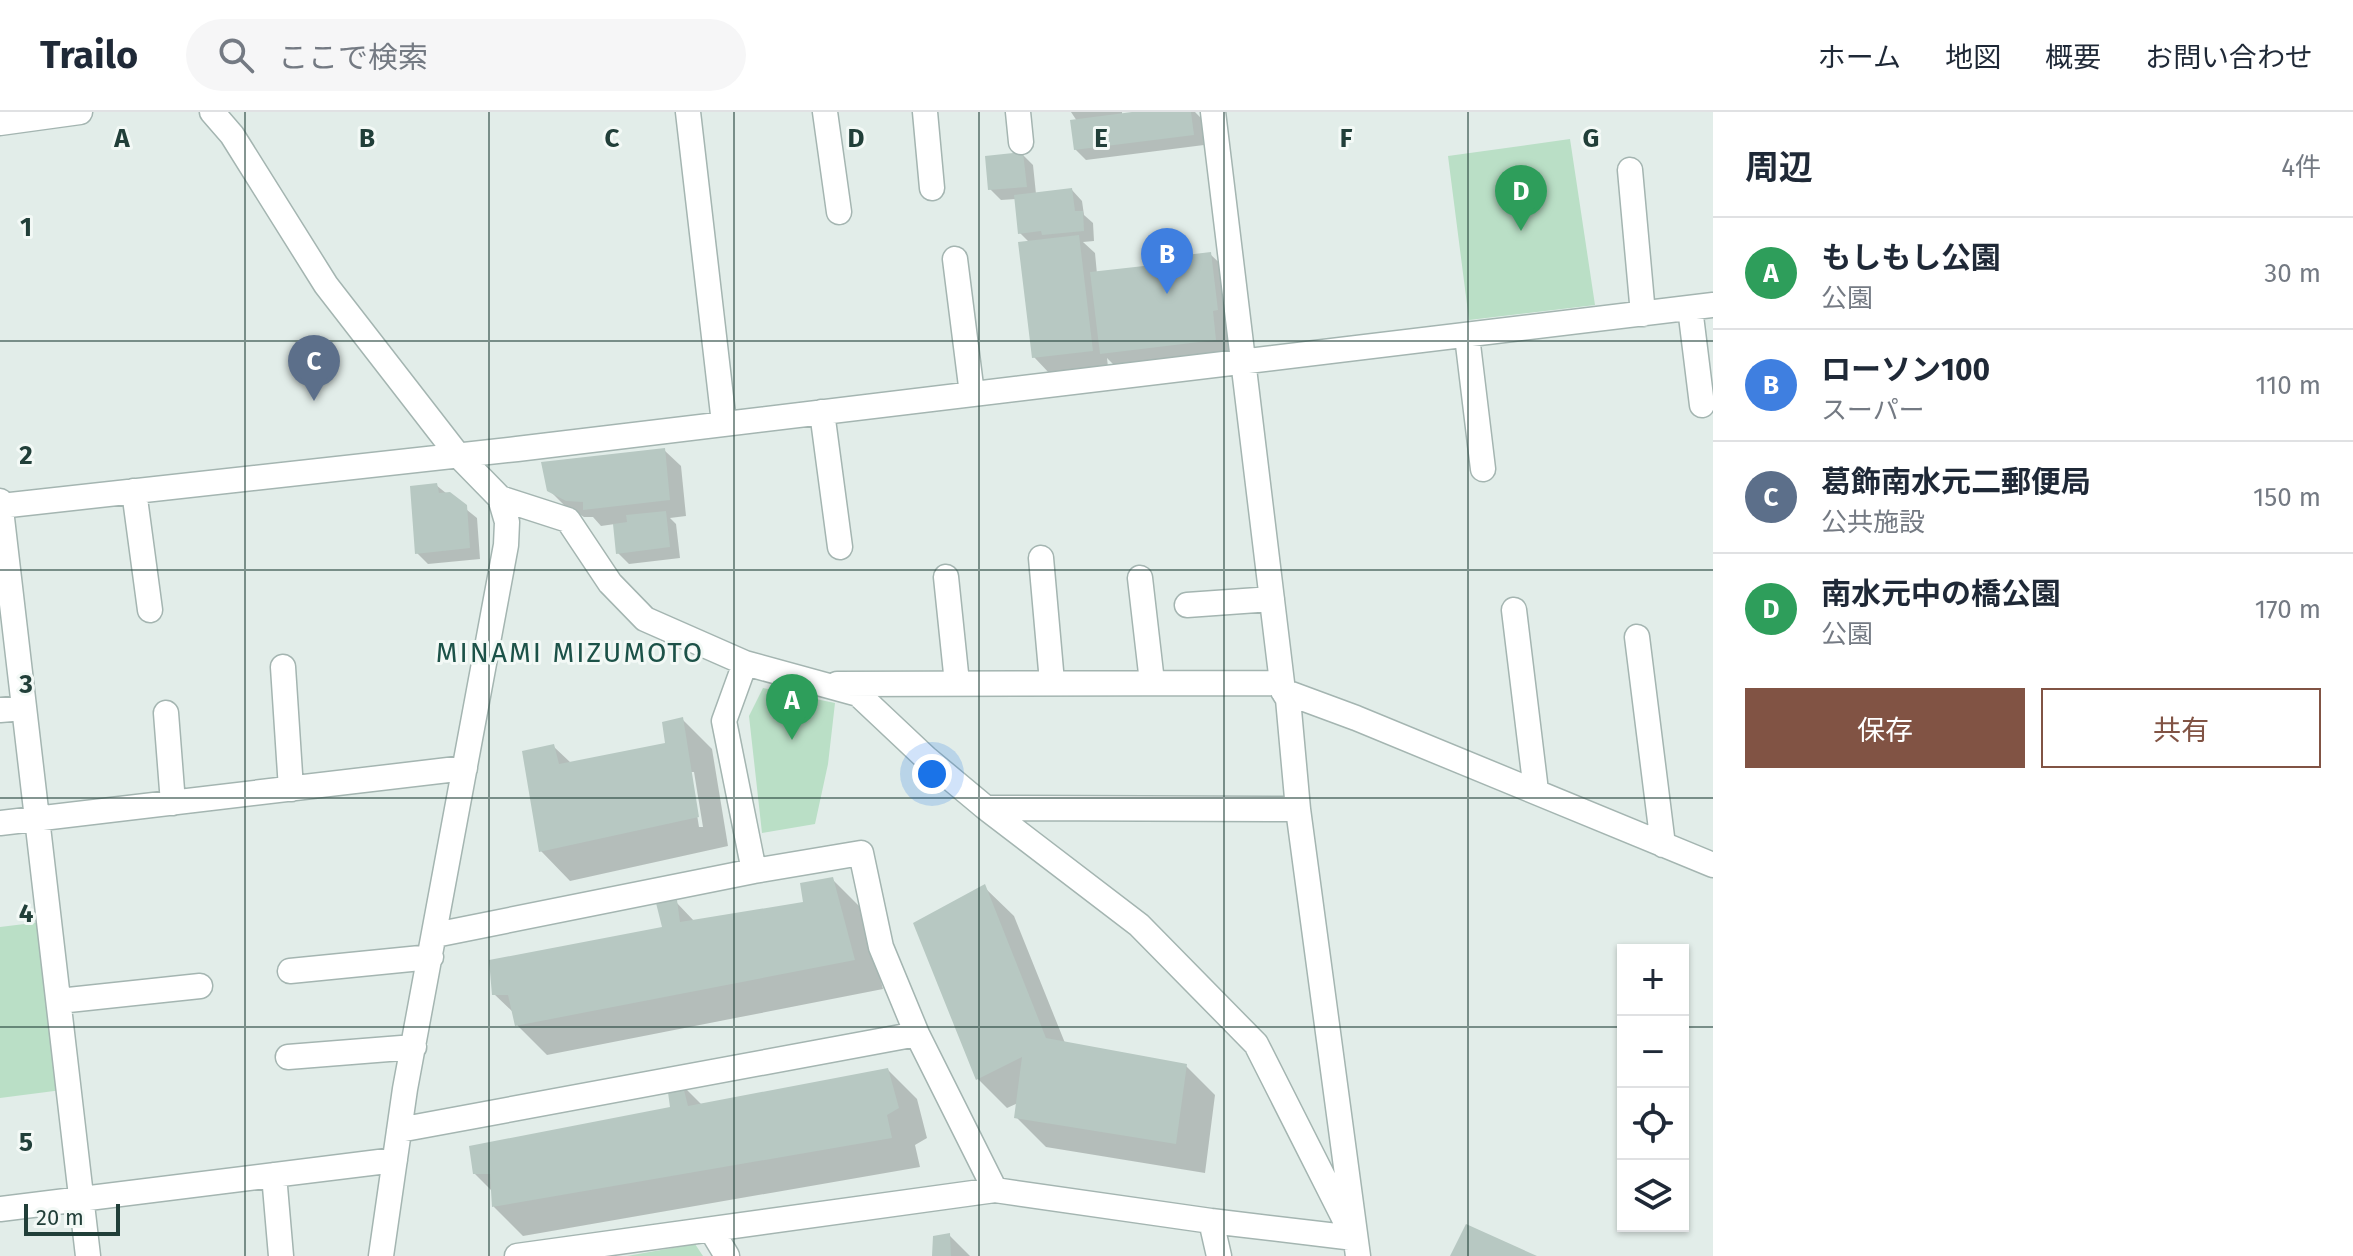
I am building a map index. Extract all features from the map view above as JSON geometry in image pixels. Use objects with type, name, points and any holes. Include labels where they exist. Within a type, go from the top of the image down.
[{"type":"street","points":[[0,123],[80,112]]},
{"type":"street","points":[[212,112],[232,135],[326,285],[457,454],[500,498],[568,520],[610,583],[645,619],[745,663],[858,694],[926,758],[986,808],[1139,925],[1256,1044],[1356,1247]]},
{"type":"street","points":[[688,112],[724,423]]},
{"type":"street","points":[[825,112],[839,212]]},
{"type":"street","points":[[925,112],[932,188]]},
{"type":"street","points":[[1018,112],[1021,142]]},
{"type":"street","points":[[1213,112],[1283,687],[1288,699],[1298,809],[1356,1247]]},
{"type":"street","points":[[1630,170],[1643,314]]},
{"type":"street","points":[[955,259],[972,394]]},
{"type":"street","points":[[88,1256],[38,818],[12,709],[0,504],[822,412],[1701,306],[1702,405]]},
{"type":"street","points":[[1467,336],[1483,469]]},
{"type":"street","points":[[822,412],[840,547]]},
{"type":"street","points":[[134,491],[150,610]]},
{"type":"street","points":[[381,1256],[399,1130],[506,545],[507,522],[500,498]]},
{"type":"street","points":[[1041,558],[1052,682]]},
{"type":"street","points":[[946,577],[957,683]]},
{"type":"street","points":[[1140,578],[1152,682]]},
{"type":"street","points":[[1187,605],[1272,599]]},
{"type":"street","points":[[1514,610],[1536,791]]},
{"type":"street","points":[[1637,637],[1663,845]]},
{"type":"street","points":[[745,663],[724,721],[754,871]]},
{"type":"street","points":[[283,667],[291,789]]},
{"type":"street","points":[[819,684],[1152,682],[1283,687],[1713,865]]},
{"type":"street","points":[[166,713],[173,803]]},
{"type":"street","points":[[0,823],[465,768]]},
{"type":"street","points":[[986,808],[1298,809]]},
{"type":"street","points":[[290,971],[433,946],[754,871],[861,853],[881,947],[917,1034],[995,1190]]},
{"type":"street","points":[[59,1001],[200,986]]},
{"type":"street","points":[[399,1130],[917,1034]]},
{"type":"street","points":[[288,1057],[414,1047]]},
{"type":"street","points":[[0,1209],[395,1160]]},
{"type":"street","points":[[274,1175],[281,1256]]},
{"type":"street","points":[[517,1256],[995,1190],[1211,1221],[1356,1247]]},
{"type":"street","points":[[1211,1221],[1219,1256]]},
{"type":"street","points":[[712,1231],[727,1256]]},
{"type":"green space","points":[[1570,139],[1595,305],[1469,320],[1448,156]]},
{"type":"green space","points":[[763,688],[835,703],[828,764],[815,824],[762,833],[749,716]]},
{"type":"green space","points":[[41,922],[62,1090],[0,1098],[0,927]]},
{"type":"green space","points":[[695,1244],[703,1256],[627,1256]]},
{"type":"building","points":[[1132,112],[1191,112],[1194,135],[1074,150],[1070,120]]},
{"type":"building","points":[[1023,152],[1027,187],[988,190],[985,156]]},
{"type":"building","points":[[1072,188],[1075,211],[1083,211],[1084,231],[1018,234],[1014,195]]},
{"type":"building","points":[[1079,235],[1093,351],[1032,358],[1018,242]]},
{"type":"building","points":[[1211,252],[1218,310],[1213,311],[1216,340],[1100,354],[1090,272],[1162,264],[1161,258]]},
{"type":"building","points":[[665,448],[670,500],[583,510],[583,502],[566,501],[547,491],[541,462]]},
{"type":"building","points":[[437,483],[439,493],[450,492],[467,505],[470,548],[415,554],[410,486]]},
{"type":"building","points":[[666,511],[670,547],[616,554],[613,524],[627,522],[626,515]]},
{"type":"building","points":[[683,717],[699,817],[539,852],[522,751],[554,744],[559,764],[665,743],[662,722]]},
{"type":"building","points":[[833,877],[855,960],[515,1026],[508,995],[492,995],[489,960],[662,927],[656,903],[677,900],[680,922],[803,902],[800,883]]},
{"type":"building","points":[[985,884],[1046,1038],[1187,1064],[1176,1144],[1014,1118],[1022,1057],[976,1080],[913,923]]},
{"type":"building","points":[[888,1068],[899,1108],[887,1115],[892,1138],[492,1207],[490,1174],[473,1174],[469,1146],[670,1107],[667,1085],[682,1082],[688,1106]]},
{"type":"building","points":[[1466,1224],[1537,1256],[1450,1256]]},
{"type":"building","points":[[950,1233],[951,1256],[932,1256],[933,1236]]},
{"type":"place","name":"南水元中の橋公園","points":[[1521,231]]},
{"type":"place","name":"ローソン100","points":[[1167,294]]},
{"type":"place","name":"葛飾南水元二郵便局","points":[[314,401]]},
{"type":"place","name":"もしもし公園","points":[[792,740]]},
{"type":"district","name":"MINAMI MIZUMOTO","points":[[570,652]]}]
